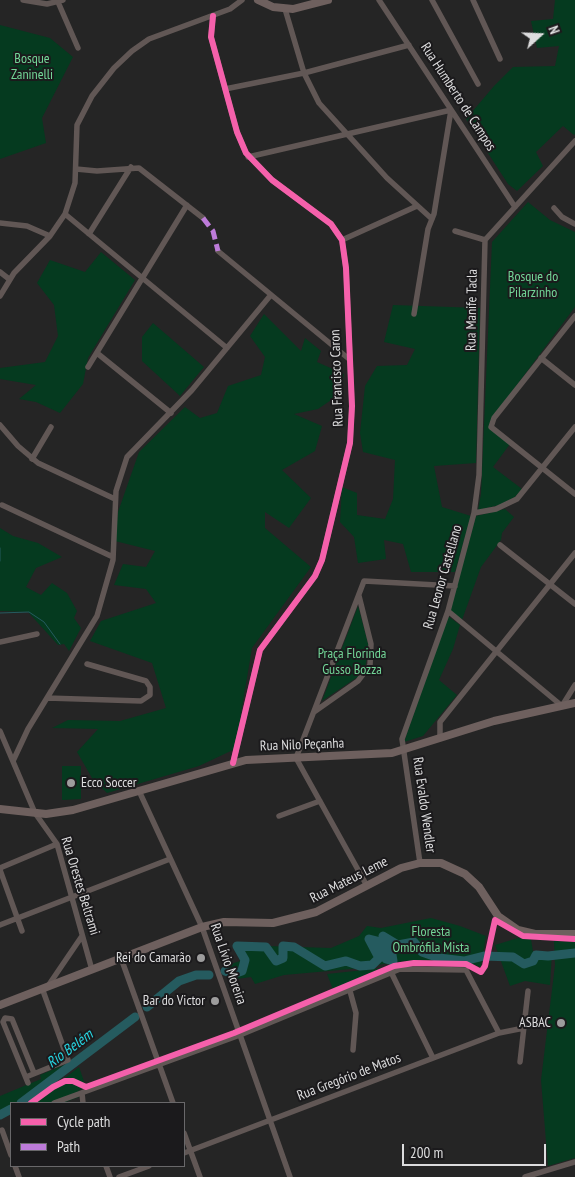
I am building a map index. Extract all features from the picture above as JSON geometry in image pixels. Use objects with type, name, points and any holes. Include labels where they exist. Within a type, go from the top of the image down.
[{"type":"main road","points":[[258,0],[273,7],[285,9],[300,8],[328,0]]},
{"type":"main road","name":"Rua Nilo Peçanha","points":[[0,809],[35,813],[61,813],[140,793],[233,763],[251,760],[389,754],[494,721],[575,703]]},
{"type":"main road","name":"Rua Mateus Leme","points":[[0,1005],[202,927],[224,922],[263,923],[294,919],[331,906],[400,868],[420,863],[441,863],[465,874],[480,887],[498,916],[518,930],[535,934],[575,934]]},
{"type":"street","points":[[23,0],[42,4],[60,1],[78,48]]},
{"type":"street","points":[[0,296],[9,279],[50,236],[65,214],[74,188],[76,169],[75,140],[79,119],[92,96],[114,68],[132,51],[149,39],[213,16],[236,6],[242,0]]},
{"type":"street","name":"Rua Humberto de Campos","points":[[379,0],[515,208]]},
{"type":"street","points":[[432,0],[478,84]]},
{"type":"street","points":[[473,0],[500,59]]},
{"type":"street","points":[[285,9],[304,73],[319,103],[347,136],[417,206],[432,218]]},
{"type":"street","points":[[213,16],[210,32],[237,132],[248,157],[279,186],[331,224],[342,240],[417,206]]},
{"type":"street","points":[[225,89],[304,73],[409,45]]},
{"type":"street","points":[[248,157],[347,136],[451,110],[414,314]]},
{"type":"street","points":[[455,231],[485,240],[575,141]]},
{"type":"street","points":[[76,169],[102,171],[131,167],[144,170],[203,218]]},
{"type":"street","points":[[89,234],[131,167]]},
{"type":"street","points":[[88,367],[187,205]]},
{"type":"street","points":[[554,208],[562,217],[575,224]]},
{"type":"street","points":[[65,214],[227,348]]},
{"type":"street","points":[[0,222],[27,226],[50,236]]},
{"type":"street","name":"Rua Francisco Caron","points":[[233,763],[260,650],[315,576],[322,560],[352,431],[346,268],[342,240]]},
{"type":"street","name":"Rua Manife Tacla","points":[[474,513],[480,457],[485,240]]},
{"type":"street","points":[[218,251],[270,296],[349,359]]},
{"type":"street","points":[[0,272],[9,279]]},
{"type":"street","points":[[13,761],[28,729],[97,616],[113,557],[115,499],[118,482],[127,457],[171,413],[270,296]]},
{"type":"street","points":[[575,316],[494,418],[491,427],[575,494]]},
{"type":"street","points":[[96,353],[171,413]]},
{"type":"street","points":[[541,358],[575,386]]},
{"type":"street","points":[[0,424],[32,459],[115,499]]},
{"type":"street","points":[[32,459],[51,427]]},
{"type":"street","name":"Rua Leonor Castellano","points":[[403,750],[402,739],[448,611],[474,513],[496,509],[512,503],[575,427]]},
{"type":"street","points":[[2,504],[113,557]]},
{"type":"street","points":[[500,545],[575,604]]},
{"type":"street","points":[[440,737],[440,722],[575,553]]},
{"type":"street","points":[[367,886],[296,758],[364,581],[455,586]]},
{"type":"street","points":[[314,713],[358,681],[370,665],[371,644],[359,596]]},
{"type":"street","points":[[448,611],[562,706],[575,685]]},
{"type":"street","points":[[0,642],[37,634]]},
{"type":"street","points":[[47,698],[142,701],[150,695],[150,687],[146,681],[87,664]]},
{"type":"street","name":"Rua Orestes Beltrami","points":[[0,730],[35,813],[57,844],[92,970]]},
{"type":"street","name":"Rua Evaldo Wendler","points":[[403,750],[407,762],[420,863]]},
{"type":"street","name":"Rua Lívio Moreira","points":[[140,793],[202,927],[290,1177]]},
{"type":"street","points":[[278,816],[320,801]]},
{"type":"street","points":[[22,931],[0,869],[57,844]]},
{"type":"street","points":[[0,925],[170,859]]},
{"type":"street","points":[[34,1073],[12,1019],[6,1018],[3,1022],[27,1080],[34,1073],[68,1060],[45,988],[82,936]]},
{"type":"street","points":[[121,958],[173,1102]]},
{"type":"street","points":[[57,1102],[240,1035],[350,991],[391,972],[405,969],[466,970],[498,1033]]},
{"type":"street","points":[[391,972],[433,1058]]},
{"type":"street","points":[[350,991],[356,1013],[353,1050]]},
{"type":"street","points":[[520,1062],[528,991]]},
{"type":"street","name":"Rua Gregório de Matos","points":[[187,1151],[498,1033],[524,1028]]},
{"type":"street","points":[[82,1093],[83,1102]]},
{"type":"street","points":[[2,1130],[10,1152]]},
{"type":"street","points":[[185,1138],[187,1151],[200,1177]]},
{"type":"street","points":[[525,1177],[575,1162]]},
{"type":"street","points":[[120,1177],[146,1167]]},
{"type":"green space","points":[[555,0],[575,0],[575,134],[563,126],[536,152],[543,166],[517,191],[508,184],[466,119],[513,67],[555,66],[559,46],[537,48],[531,21],[553,19]]},
{"type":"green space","name":"Bosque Zaninelli","points":[[0,25],[50,38],[73,57],[42,118],[46,143],[0,159]]},
{"type":"green space","name":"Bosque do Pilarzinho","points":[[528,202],[550,220],[575,232],[575,307],[493,417],[489,426],[510,444],[493,467],[522,489],[515,497],[500,505],[478,510],[481,494],[492,242]]},
{"type":"green space","points":[[101,252],[135,280],[88,358],[83,384],[60,413],[36,402],[19,399],[36,385],[0,379],[0,368],[45,362],[58,336],[54,305],[37,283],[50,260],[85,272]]},
{"type":"green space","points":[[393,305],[480,308],[476,463],[434,466],[442,507],[471,516],[455,572],[411,572],[403,544],[384,540],[386,559],[358,563],[354,537],[340,522],[342,487],[357,493],[357,515],[385,519],[393,499],[395,460],[363,452],[360,433],[365,386],[377,366],[407,365],[415,349],[384,342]]},
{"type":"green space","points":[[264,314],[301,351],[305,338],[321,351],[317,362],[344,374],[340,394],[318,409],[294,414],[322,426],[315,451],[282,470],[311,498],[289,528],[265,512],[265,528],[311,567],[252,648],[235,749],[199,766],[107,793],[92,778],[77,752],[98,729],[52,728],[68,720],[120,721],[166,708],[152,663],[90,641],[101,621],[156,603],[146,589],[114,585],[123,564],[146,567],[155,551],[115,541],[118,512],[139,452],[185,407],[200,418],[217,413],[228,386],[261,375],[265,357],[250,336]]},
{"type":"green space","points":[[153,323],[204,367],[180,396],[142,361],[142,337]]},
{"type":"green space","points":[[505,509],[514,517],[502,533],[501,540],[481,567],[462,620],[450,610],[476,516]]},
{"type":"green space","points":[[0,528],[13,536],[38,543],[62,557],[36,568],[26,587],[41,595],[52,583],[67,593],[77,611],[74,618],[81,628],[69,651],[64,644],[58,645],[28,612],[0,611]]},
{"type":"green space","name":"Praça Florinda Gusso Bozza","points":[[358,606],[369,647],[365,668],[359,676],[322,701]]},
{"type":"green space","points":[[448,616],[460,625],[453,649],[439,680],[457,695],[423,736],[404,742]]},
{"type":"green space","name":"Ecco Soccer","points":[[62,766],[81,766],[81,799],[62,800]]},
{"type":"green space","name":"Floresta Ombrófila Mista","points":[[431,918],[486,936],[481,967],[470,963],[404,961],[351,969],[284,975],[255,984],[251,977],[230,980],[225,966],[240,961],[235,945],[331,948],[359,936],[367,926],[381,928]]},
{"type":"green space","name":"Floresta Ombrófila Mista","points":[[518,938],[531,939],[533,952],[552,953],[550,985],[525,981],[510,986],[495,945]]},
{"type":"green space","name":"ASBAC","points":[[554,941],[575,942],[575,1158],[548,1166],[541,1080],[555,965]]},
{"type":"green space","points":[[392,967],[334,992],[327,974]]},
{"type":"green space","points":[[71,1062],[23,1098],[16,1102],[10,1102],[10,1106],[0,1112],[0,1096],[41,1079],[40,1075]]},
{"type":"green space","points":[[79,1067],[86,1087],[78,1091],[79,1097],[66,1102],[34,1102]]},
{"type":"waterway","points":[[0,548],[0,561]]},
{"type":"waterway","points":[[0,613],[29,612],[44,622],[60,644]]},
{"type":"waterway","name":"Rio Belém","points":[[225,971],[233,974],[242,971],[245,960],[237,946],[266,947],[276,961],[283,958],[283,946],[294,947],[325,966],[346,961],[360,966],[372,965],[379,958],[369,939],[377,941],[386,959],[393,961],[391,949],[383,936],[398,945],[414,942],[422,952],[439,958],[464,961],[484,956],[513,957],[524,964],[533,961],[536,955],[548,956],[575,953]]},
{"type":"waterway","name":"Rio Belém","points":[[147,1007],[179,981],[196,975],[209,975]]},
{"type":"waterway","name":"Rio Belém","points":[[22,1102],[135,1017]]},
{"type":"waterway","name":"Rio Belém","points":[[0,1115],[10,1110]]},
{"type":"marked path","points":[[203,218],[213,231],[218,251]]},
{"type":"cycle path","points":[[213,16],[211,37],[237,132],[246,153],[272,180],[331,224],[342,240],[346,268],[352,406],[350,443],[322,560],[315,576],[260,650],[233,763]]},
{"type":"cycle path","points":[[32,1102],[65,1081],[73,1081],[86,1087],[234,1033],[394,966],[414,963],[466,964],[481,972],[485,966],[495,920],[523,936],[575,939]]},
{"type":"place","name":"Ecco Soccer","points":[[71,783]]},
{"type":"place","name":"Rei do Camarão","points":[[201,958]]},
{"type":"place","name":"Bar do Victor","points":[[215,1001]]},
{"type":"place","name":"ASBAC","points":[[561,1023]]}]
